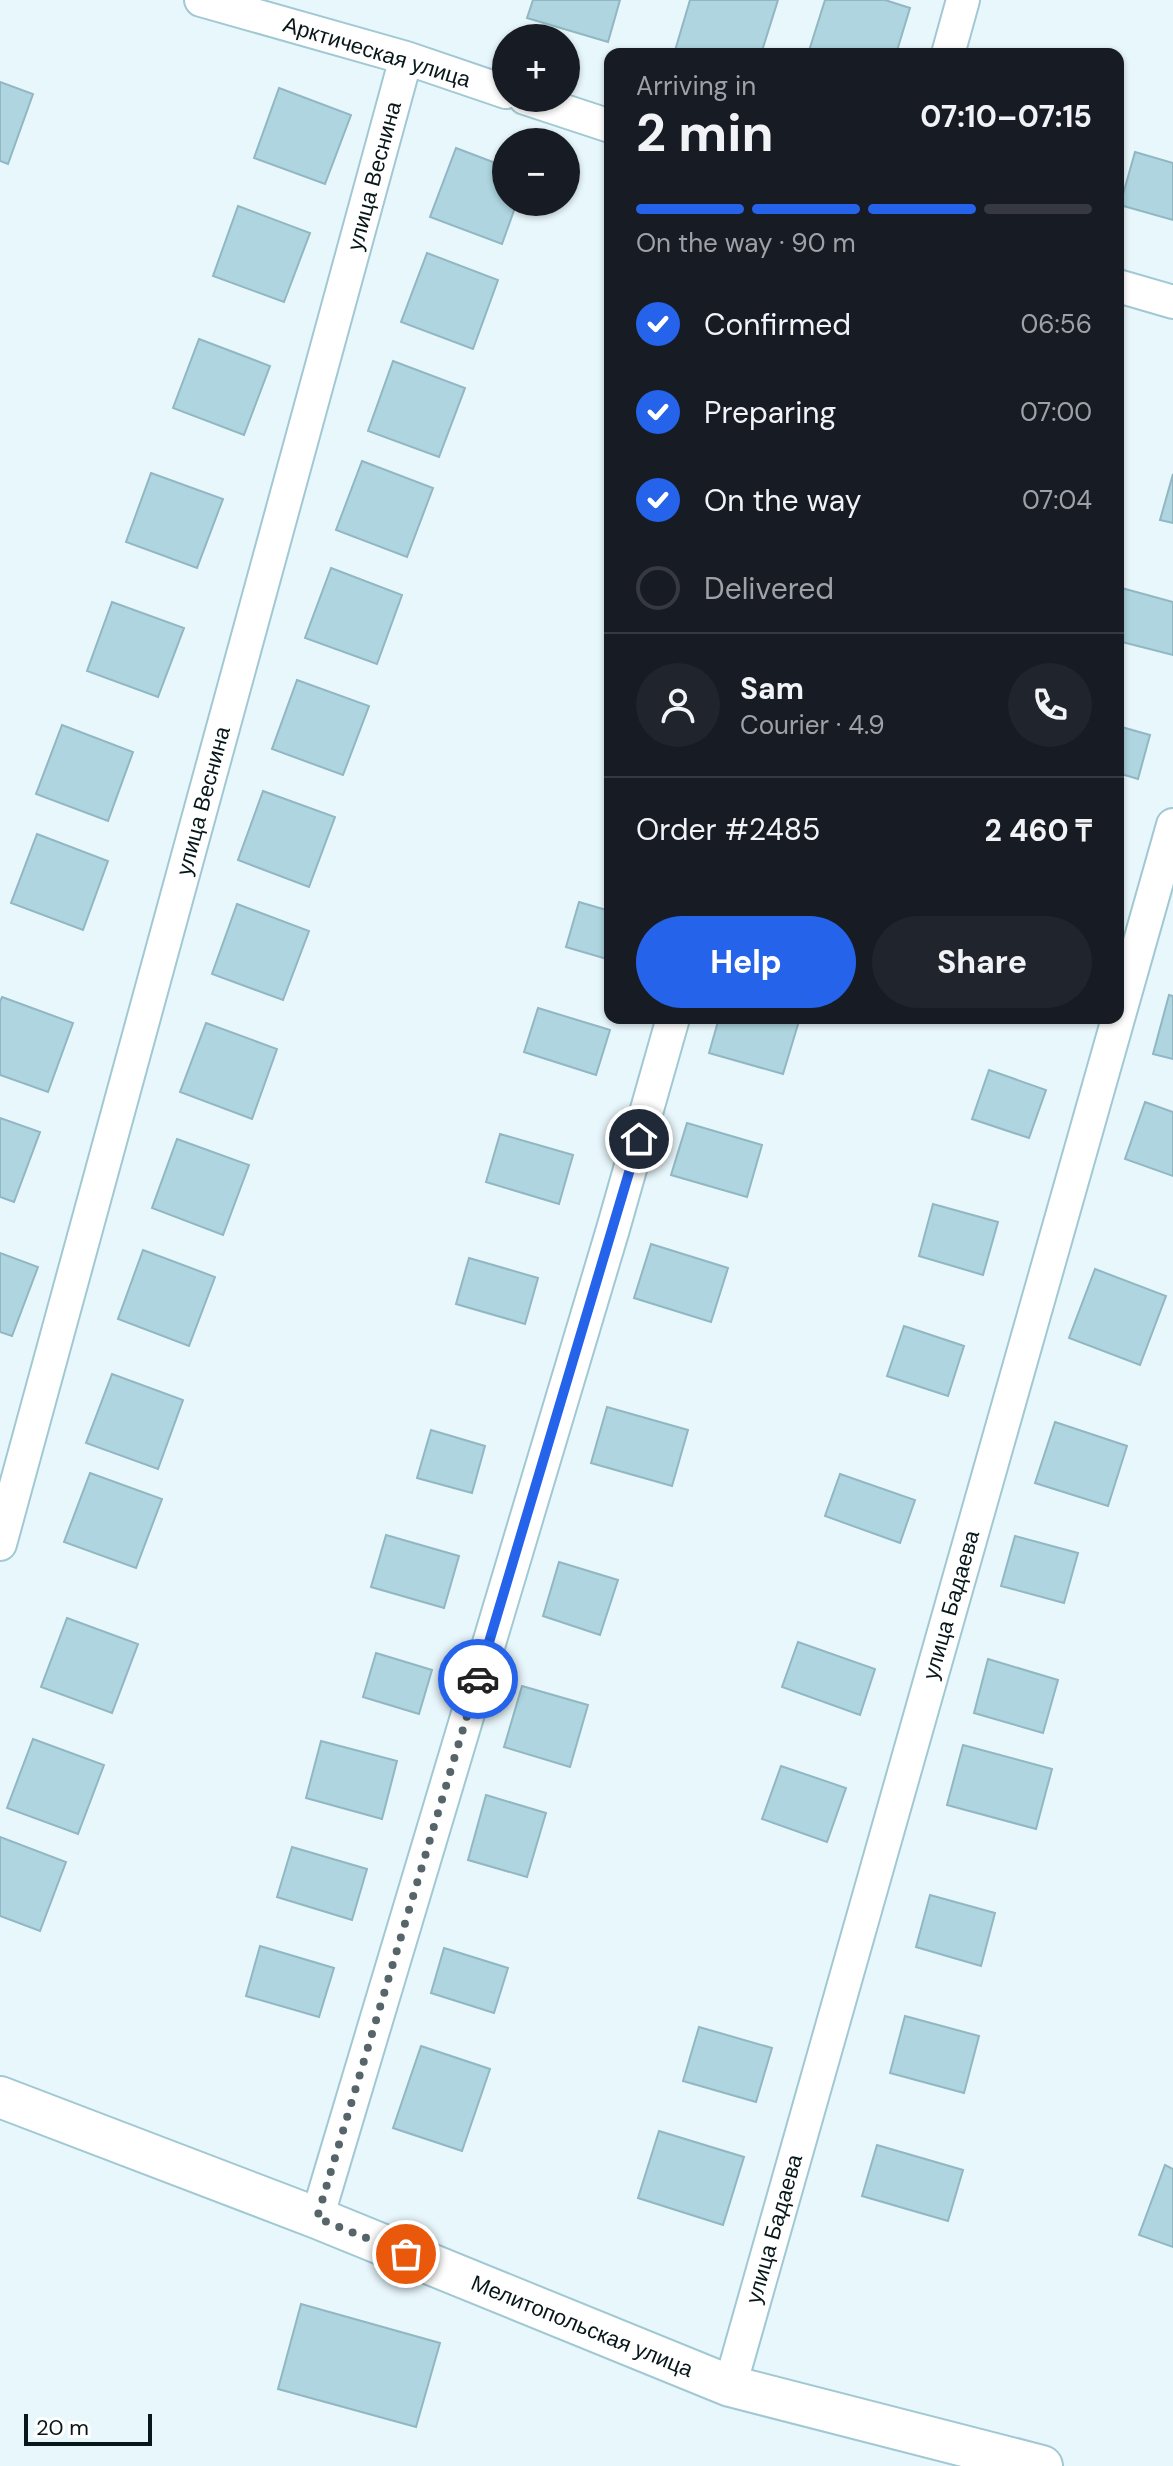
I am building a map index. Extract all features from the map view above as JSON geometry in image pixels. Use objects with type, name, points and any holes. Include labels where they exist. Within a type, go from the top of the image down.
[{"type":"street","name":"Арктическая улица","points":[[201,0],[406,58],[492,87]]},
{"type":"street","points":[[950,48],[963,0]]},
{"type":"street","name":"улица Веснина","points":[[0,1544],[406,58]]},
{"type":"street","points":[[568,112],[604,124]]},
{"type":"street","points":[[1124,288],[1173,302]]},
{"type":"street","name":"улица Бадаева","points":[[1124,998],[1173,825]]},
{"type":"street","points":[[317,2218],[613,1229],[671,1024]]},
{"type":"street","name":"улица Бадаева","points":[[730,2386],[1117,1024]]},
{"type":"street","name":"Мелитопольская улица","points":[[0,2097],[317,2218],[730,2386],[1042,2466]]},
{"type":"building","points":[[533,0],[620,0],[608,42],[580,34],[580,24],[547,24],[527,18]]},
{"type":"building","points":[[690,0],[778,0],[763,48],[676,48]]},
{"type":"building","points":[[825,0],[885,0],[910,8],[898,48],[810,48]]},
{"type":"building","points":[[0,82],[33,94],[8,164],[0,161]]},
{"type":"building","points":[[279,88],[351,115],[325,184],[254,158]]},
{"type":"building","points":[[456,148],[492,162],[492,216],[512,216],[502,244],[430,217]]},
{"type":"building","points":[[1135,152],[1173,163],[1173,220],[1124,206],[1124,191]]},
{"type":"building","points":[[238,206],[310,233],[284,302],[213,276]]},
{"type":"building","points":[[427,253],[498,280],[473,349],[401,322]]},
{"type":"building","points":[[199,339],[270,366],[244,435],[173,408]]},
{"type":"building","points":[[393,361],[465,388],[439,457],[368,431]]},
{"type":"building","points":[[362,461],[433,488],[407,557],[336,530]]},
{"type":"building","points":[[151,473],[223,499],[197,568],[126,542]]},
{"type":"building","points":[[1173,474],[1173,523],[1160,520]]},
{"type":"building","points":[[331,568],[402,595],[377,664],[305,638]]},
{"type":"building","points":[[1124,589],[1173,602],[1173,655],[1124,643]]},
{"type":"building","points":[[112,602],[184,628],[158,697],[87,671]]},
{"type":"building","points":[[297,680],[369,706],[343,775],[272,749]]},
{"type":"building","points":[[62,725],[133,752],[108,821],[36,794]]},
{"type":"building","points":[[1124,728],[1150,735],[1138,779],[1124,775]]},
{"type":"building","points":[[263,791],[335,817],[309,887],[238,860]]},
{"type":"building","points":[[37,834],[108,861],[83,930],[11,903]]},
{"type":"building","points":[[579,902],[604,909],[604,958],[566,947]]},
{"type":"building","points":[[237,904],[309,931],[283,1000],[212,974]]},
{"type":"building","points":[[1169,995],[1173,996],[1173,1059],[1153,1054]]},
{"type":"building","points":[[2,997],[73,1023],[48,1092],[0,1075]]},
{"type":"building","points":[[538,1008],[610,1030],[596,1075],[524,1052]]},
{"type":"building","points":[[206,1023],[277,1049],[252,1119],[180,1092]]},
{"type":"building","points":[[717,1024],[798,1024],[783,1074],[709,1053]]},
{"type":"building","points":[[989,1070],[1046,1090],[1029,1138],[972,1119]]},
{"type":"building","points":[[1145,1102],[1173,1112],[1173,1176],[1125,1159]]},
{"type":"building","points":[[0,1118],[40,1132],[14,1202],[0,1197]]},
{"type":"building","points":[[687,1123],[762,1145],[747,1197],[671,1175]]},
{"type":"building","points":[[500,1134],[573,1155],[559,1204],[486,1182]]},
{"type":"building","points":[[177,1139],[249,1165],[223,1235],[152,1208]]},
{"type":"building","points":[[933,1204],[998,1222],[983,1275],[919,1256]]},
{"type":"building","points":[[651,1244],[728,1268],[711,1322],[634,1298]]},
{"type":"building","points":[[143,1250],[215,1277],[189,1346],[118,1319]]},
{"type":"building","points":[[0,1253],[38,1267],[12,1336],[0,1332]]},
{"type":"building","points":[[469,1258],[538,1278],[525,1324],[456,1304]]},
{"type":"building","points":[[1095,1269],[1166,1296],[1140,1365],[1069,1338]]},
{"type":"building","points":[[904,1326],[964,1346],[948,1396],[887,1376]]},
{"type":"building","points":[[112,1374],[183,1400],[158,1469],[86,1443]]},
{"type":"building","points":[[607,1407],[688,1430],[672,1486],[591,1463]]},
{"type":"building","points":[[1055,1422],[1127,1446],[1108,1506],[1035,1483]]},
{"type":"building","points":[[431,1430],[485,1446],[472,1493],[417,1478]]},
{"type":"building","points":[[90,1473],[162,1499],[136,1568],[64,1542]]},
{"type":"building","points":[[840,1474],[915,1500],[900,1543],[825,1516]]},
{"type":"building","points":[[386,1535],[459,1556],[444,1608],[371,1587]]},
{"type":"building","points":[[1015,1536],[1078,1553],[1064,1603],[1001,1586]]},
{"type":"building","points":[[559,1562],[618,1580],[600,1635],[543,1616]]},
{"type":"building","points":[[67,1618],[138,1644],[112,1713],[41,1687]]},
{"type":"building","points":[[798,1642],[875,1669],[860,1715],[782,1687]]},
{"type":"building","points":[[376,1653],[432,1670],[419,1714],[363,1697]]},
{"type":"building","points":[[988,1659],[1058,1680],[1043,1733],[974,1713]]},
{"type":"building","points":[[522,1686],[588,1705],[570,1767],[504,1747]]},
{"type":"building","points":[[33,1739],[104,1765],[78,1834],[7,1808]]},
{"type":"building","points":[[321,1741],[397,1761],[382,1819],[306,1798]]},
{"type":"building","points":[[963,1745],[1052,1769],[1036,1829],[947,1805]]},
{"type":"building","points":[[781,1766],[846,1788],[827,1842],[762,1819]]},
{"type":"building","points":[[486,1795],[546,1813],[527,1877],[468,1860]]},
{"type":"building","points":[[0,1837],[66,1862],[40,1931],[0,1916]]},
{"type":"building","points":[[292,1847],[367,1869],[352,1920],[277,1897]]},
{"type":"building","points":[[930,1895],[995,1913],[981,1966],[916,1947]]},
{"type":"building","points":[[260,1946],[334,1968],[319,2017],[246,1996]]},
{"type":"building","points":[[444,1948],[508,1968],[494,2013],[431,1993]]},
{"type":"building","points":[[905,2016],[979,2036],[964,2093],[890,2073]]},
{"type":"building","points":[[699,2027],[772,2048],[756,2102],[683,2081]]},
{"type":"building","points":[[421,2046],[490,2069],[462,2151],[393,2128]]},
{"type":"building","points":[[659,2131],[744,2157],[723,2225],[638,2198]]},
{"type":"building","points":[[877,2145],[963,2170],[948,2221],[862,2196]]},
{"type":"building","points":[[1165,2165],[1173,2169],[1173,2247],[1139,2235]]},
{"type":"building","points":[[301,2304],[440,2343],[416,2427],[278,2389]]},
{"type":"way so far","points":[[406,2254],[317,2218],[478,1679]]},
{"type":"route","points":[[478,1679],[639,1139]]}]
